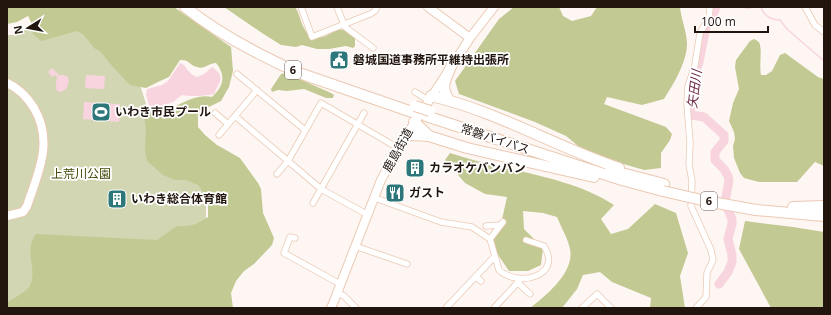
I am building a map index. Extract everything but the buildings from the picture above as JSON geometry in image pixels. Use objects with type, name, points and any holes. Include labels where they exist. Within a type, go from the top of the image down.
[{"type":"highway","name":"常磐バイパス","points":[[185,7],[212,27],[236,42],[299,73],[413,109],[622,180],[661,186]]},
{"type":"highway","name":"常磐バイパス","points":[[197,7],[216,22],[243,39],[286,60],[413,109]]},
{"type":"highway","points":[[450,101],[445,93],[444,85],[452,64]]},
{"type":"highway","points":[[430,98],[450,101],[501,119],[598,161],[635,173],[661,186]]},
{"type":"highway","name":"常磐バイパス","points":[[428,114],[706,201],[794,211],[824,217]]},
{"type":"highway","points":[[414,122],[429,136]]},
{"type":"highway","points":[[406,136],[429,136],[467,148],[508,158],[592,177],[622,180]]},
{"type":"highway","points":[[794,211],[824,206]]},
{"type":"highway","name":"常磐バイパス","points":[[794,211],[824,209]]},
{"type":"street","points":[[301,7],[312,37],[370,14],[375,8]]},
{"type":"street","points":[[336,7],[343,25],[373,48]]},
{"type":"street","points":[[428,7],[470,38]]},
{"type":"street","name":"鹿島街道","points":[[331,308],[381,180],[398,148],[452,64],[494,7]]},
{"type":"street","points":[[696,308],[706,297],[707,273],[713,256],[691,206],[692,181],[689,164],[690,145],[687,104],[688,86],[695,65],[700,33],[709,18],[710,7]]},
{"type":"street","points":[[805,7],[815,25],[824,32]]},
{"type":"street","points":[[237,74],[305,130]]},
{"type":"street","points":[[7,83],[18,89],[30,102],[41,123],[44,146],[42,158],[27,206],[23,212],[7,216]]},
{"type":"street","points":[[219,135],[257,90]]},
{"type":"street","points":[[415,92],[430,98]]},
{"type":"street","points":[[277,174],[288,161],[321,103],[398,148]]},
{"type":"street","points":[[215,113],[228,124]]},
{"type":"street","points":[[313,203],[364,113]]},
{"type":"street","points":[[235,116],[321,189],[368,215]]},
{"type":"street","points":[[375,198],[441,222],[472,227],[490,239],[499,270],[520,281],[530,294]]},
{"type":"street","points":[[486,226],[501,223],[490,239]]},
{"type":"street","points":[[295,238],[290,237],[284,253],[339,288],[344,296],[356,308]]},
{"type":"street","points":[[494,308],[520,281],[538,276],[548,264],[548,255],[544,246],[526,240]]},
{"type":"street","points":[[355,246],[407,264]]},
{"type":"street","points":[[446,308],[495,256]]},
{"type":"street","points":[[476,277],[481,282]]},
{"type":"street","points":[[582,308],[597,294],[611,308]]},
{"type":"green space","points":[[7,7],[174,7],[231,47],[233,71],[229,87],[221,101],[205,109],[198,116],[198,127],[217,145],[240,158],[258,183],[261,189],[263,213],[274,238],[272,245],[254,264],[244,271],[236,281],[231,293],[233,308],[7,308],[7,302],[30,286],[32,273],[30,254],[32,241],[36,234],[157,240],[177,226],[194,224],[208,217],[208,199],[198,185],[186,180],[175,180],[163,175],[147,161],[145,151],[146,128],[144,117],[145,112],[161,112],[192,99],[205,96],[212,97],[221,85],[222,76],[216,63],[200,68],[185,60],[180,60],[169,77],[146,88],[130,85],[100,51],[94,48],[84,35],[77,31],[41,41],[33,34],[31,22],[28,16],[17,22],[7,24]]},
{"type":"green space","name":"上荒川公園","points":[[65,7],[136,72],[151,120],[206,177],[206,232],[7,308],[7,35],[16,35]]},
{"type":"green space","points":[[224,7],[295,7],[304,28],[311,36],[319,38],[328,35],[337,29],[345,30],[355,38],[355,46],[353,48],[346,46],[329,49],[317,49],[302,45],[296,47],[281,45]]},
{"type":"green space","points":[[514,7],[559,7],[563,16],[572,21],[591,16],[597,7],[680,7],[687,39],[685,58],[679,73],[664,99],[642,105],[607,97],[604,104],[666,127],[672,134],[670,140],[661,153],[661,168],[644,170],[610,160],[583,150],[566,136],[535,122],[459,94],[455,81],[499,19]]},
{"type":"green space","points":[[754,39],[760,44],[761,75],[766,75],[772,71],[780,55],[785,53],[818,77],[824,79],[824,166],[815,162],[797,182],[759,182],[744,178],[740,173],[734,158],[733,146],[735,139],[734,132],[729,121],[733,103],[739,89],[735,67],[736,60],[750,41]]},
{"type":"green space","points":[[286,73],[331,93],[334,95],[333,98],[326,98],[304,89],[287,91],[278,90],[272,92],[271,89],[281,74]]},
{"type":"green space","points":[[450,153],[556,180],[586,190],[600,197],[614,205],[601,219],[611,234],[628,229],[655,204],[676,213],[688,253],[680,276],[685,308],[650,308],[651,298],[612,282],[600,272],[583,275],[577,289],[562,308],[530,308],[558,283],[568,266],[570,249],[557,217],[543,213],[523,211],[524,229],[543,248],[541,265],[528,271],[509,271],[496,252],[492,232],[501,224],[507,197],[485,194],[465,183],[445,160]]},
{"type":"green space","points":[[745,221],[824,232],[824,308],[771,308],[739,249]]},
{"type":"shaded area","points":[[180,63],[191,74],[197,77],[204,74],[212,67],[216,70],[220,77],[220,82],[214,94],[198,96],[182,95],[173,102],[150,109],[146,95],[147,89],[162,85],[168,81]]},
{"type":"shaded area","points":[[52,68],[59,75],[68,77],[68,86],[61,92],[56,90],[56,75],[52,77],[48,72]]},
{"type":"shaded area","points":[[86,75],[105,76],[104,89],[85,88]]},
{"type":"shaded area","name":"いわき市民プール","points":[[84,102],[120,104],[119,122],[83,119]]},
{"type":"waterway","name":"矢田川","points":[[716,7],[706,27],[699,62],[692,81],[690,103],[691,115],[704,117],[724,135],[724,141],[715,152],[715,160],[724,169],[729,181],[725,202],[732,219],[728,239],[732,262],[728,272],[719,284]]},
{"type":"waterway","points":[[741,7],[754,7]]},
{"type":"waterway","points":[[761,7],[766,15],[770,18],[780,20],[787,29],[824,61]]},
{"type":"place","name":"磐城国道事務所平維持出張所","points":[[339,60]]},
{"type":"place","name":"いわき市民プール","points":[[101,112]]},
{"type":"place","name":"カラオケバンバン","points":[[415,168]]},
{"type":"place","name":"ガスト","points":[[395,193]]},
{"type":"place","name":"いわき総合体育館","points":[[117,199]]}]
